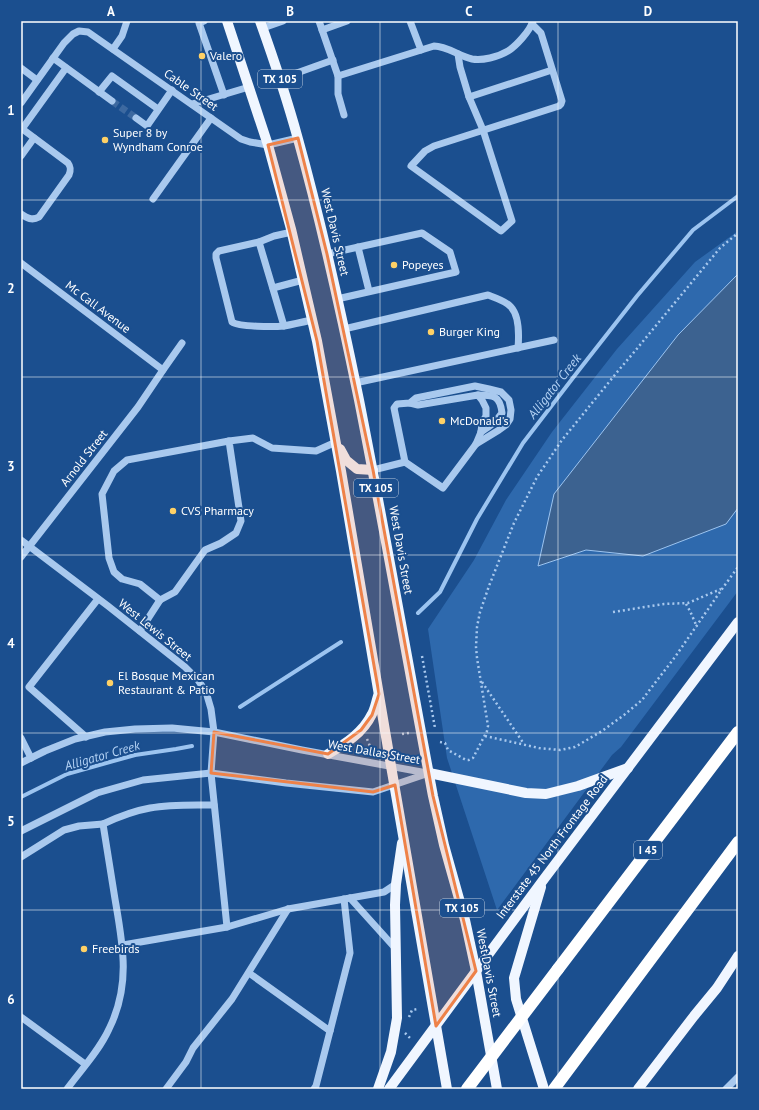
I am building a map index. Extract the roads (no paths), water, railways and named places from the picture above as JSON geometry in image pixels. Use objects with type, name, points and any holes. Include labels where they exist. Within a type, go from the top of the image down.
[{"type":"highway","name":"I 45","points":[[467,1089],[738,732]]},
{"type":"highway","points":[[554,1089],[738,842]]},
{"type":"main road","name":"TX 105","points":[[227,21],[268,145],[292,232],[317,342],[336,442],[447,1089]]},
{"type":"main road","name":"West Davis Street","points":[[261,24],[298,138],[338,299],[373,470],[429,773],[444,845],[465,920],[476,971],[497,1089]]},
{"type":"main road","points":[[336,442],[346,460],[357,469],[373,470]]},
{"type":"main road","name":"Interstate 45 North Frontage Road","points":[[389,1089],[544,879],[738,622]]},
{"type":"main road","points":[[328,754],[350,740],[361,730],[372,715],[379,694]]},
{"type":"main road","points":[[429,773],[526,793],[546,794],[578,786],[628,768]]},
{"type":"main road","points":[[378,1089],[391,1052],[397,1018],[395,905],[396,884],[403,833]]},
{"type":"main road","points":[[544,879],[514,978],[516,999],[544,1089]]},
{"type":"main road","points":[[638,1089],[717,988],[738,956]]},
{"type":"main road","points":[[717,988],[738,970]]},
{"type":"street","points":[[113,49],[122,36],[127,21]]},
{"type":"street","points":[[204,21],[199,23],[224,95]]},
{"type":"street","points":[[261,24],[283,21]]},
{"type":"street","points":[[319,21],[338,76],[338,94],[344,115]]},
{"type":"street","points":[[322,30],[347,21]]},
{"type":"street","points":[[410,21],[421,50]]},
{"type":"street","points":[[338,76],[434,46],[439,46],[473,59],[483,59],[507,51],[517,43],[533,23],[541,33],[562,101],[561,104],[558,106],[483,130],[434,146],[425,151],[411,166],[501,231],[512,221],[483,130],[469,97],[460,67],[458,54]]},
{"type":"street","name":"Cable Street","points":[[53,58],[73,34],[79,31],[88,32],[241,139],[268,145],[298,138]]},
{"type":"street","points":[[21,103],[53,58],[112,101]]},
{"type":"street","points":[[280,79],[333,60]]},
{"type":"street","points":[[21,68],[37,80]]},
{"type":"street","points":[[21,214],[32,219],[39,217],[70,175],[71,170],[68,163],[22,129],[66,68]]},
{"type":"street","points":[[469,97],[552,70]]},
{"type":"street","points":[[99,92],[112,76],[158,109]]},
{"type":"street","points":[[192,104],[249,87]]},
{"type":"street","points":[[136,118],[147,126],[172,90]]},
{"type":"street","points":[[153,199],[211,118]]},
{"type":"street","points":[[21,156],[34,138]]},
{"type":"street","points":[[292,232],[274,236],[259,242],[219,251],[216,254],[232,322],[246,326],[284,326],[312,320]]},
{"type":"street","points":[[327,254],[422,233],[450,252],[456,272],[338,299]]},
{"type":"street","points":[[259,242],[284,326]]},
{"type":"street","points":[[358,247],[368,291]]},
{"type":"street","name":"Mc Call Avenue","points":[[21,263],[163,370]]},
{"type":"street","points":[[272,288],[303,280]]},
{"type":"street","points":[[344,329],[488,295],[502,300],[511,307],[517,320],[519,333],[518,348]]},
{"type":"street","points":[[355,383],[554,340]]},
{"type":"street","name":"Arnold Street","points":[[21,557],[138,407],[182,343]]},
{"type":"street","points":[[410,403],[416,398],[475,386],[501,392],[509,400],[511,410],[510,419],[506,425],[476,444]]},
{"type":"street","points":[[478,395],[486,408],[486,416],[482,423],[481,432],[476,444],[443,488],[405,462],[394,408],[397,404],[410,403],[418,405],[478,395],[494,396],[499,400],[502,413],[493,424],[481,432]]},
{"type":"street","points":[[160,600],[140,584],[122,578],[114,572],[109,558],[102,494],[114,471],[127,460],[229,441],[253,438],[272,448],[316,451],[336,442]]},
{"type":"street","points":[[140,631],[160,600],[174,592],[204,550],[221,544],[236,533],[241,521],[229,441]]},
{"type":"street","points":[[373,470],[405,462]]},
{"type":"street","name":"West Lewis Street","points":[[21,540],[185,667],[198,680],[206,692],[211,709],[214,732],[211,773],[227,927]]},
{"type":"street","points":[[86,737],[29,687],[98,599]]},
{"type":"street","name":"West Dallas Street","points":[[21,763],[45,751],[75,739],[105,732],[172,728],[214,732],[429,773]]},
{"type":"street","points":[[21,738],[32,758]]},
{"type":"street","name":"West Dallas Street","points":[[21,831],[97,793],[143,780],[211,773],[373,792],[429,773]]},
{"type":"street","points":[[21,857],[64,830],[78,826],[103,824],[129,813],[150,808],[214,805]]},
{"type":"street","points":[[67,1089],[104,1039],[114,1017],[122,989],[124,971],[123,945],[103,824]]},
{"type":"street","points":[[123,945],[227,927],[288,909],[384,892],[396,884]]},
{"type":"street","points":[[347,899],[396,949]]},
{"type":"street","points":[[314,1089],[350,953],[347,899]]},
{"type":"street","points":[[166,1089],[186,1062],[193,1048],[232,999],[288,909]]},
{"type":"street","points":[[249,973],[330,1031]]},
{"type":"street","points":[[21,1016],[86,1064]]},
{"type":"street","points":[[726,1089],[738,1077]]},
{"type":"waterway","name":"Alligator Creek","points":[[418,613],[440,592],[477,519],[523,443],[579,370],[637,296],[693,230],[738,196]]},
{"type":"waterway","name":"Alligator Creek","points":[[240,707],[341,642]]},
{"type":"waterway","name":"Alligator Creek","points":[[21,797],[67,774],[135,755],[192,746]]},
{"type":"tunnel","points":[[112,101],[136,118]]},
{"type":"place","name":"Valero","points":[[202,56]]},
{"type":"place","name":"Super 8 by Wyndham Conroe","points":[[105,140]]},
{"type":"place","name":"Popeyes","points":[[394,265]]},
{"type":"place","name":"Burger King","points":[[431,332]]},
{"type":"place","name":"McDonald's","points":[[442,421]]},
{"type":"place","name":"CVS Pharmacy","points":[[173,511]]},
{"type":"place","name":"El Bosque Mexican Restaurant & Patio","points":[[110,683]]},
{"type":"place","name":"Freebirds","points":[[84,949]]}]
